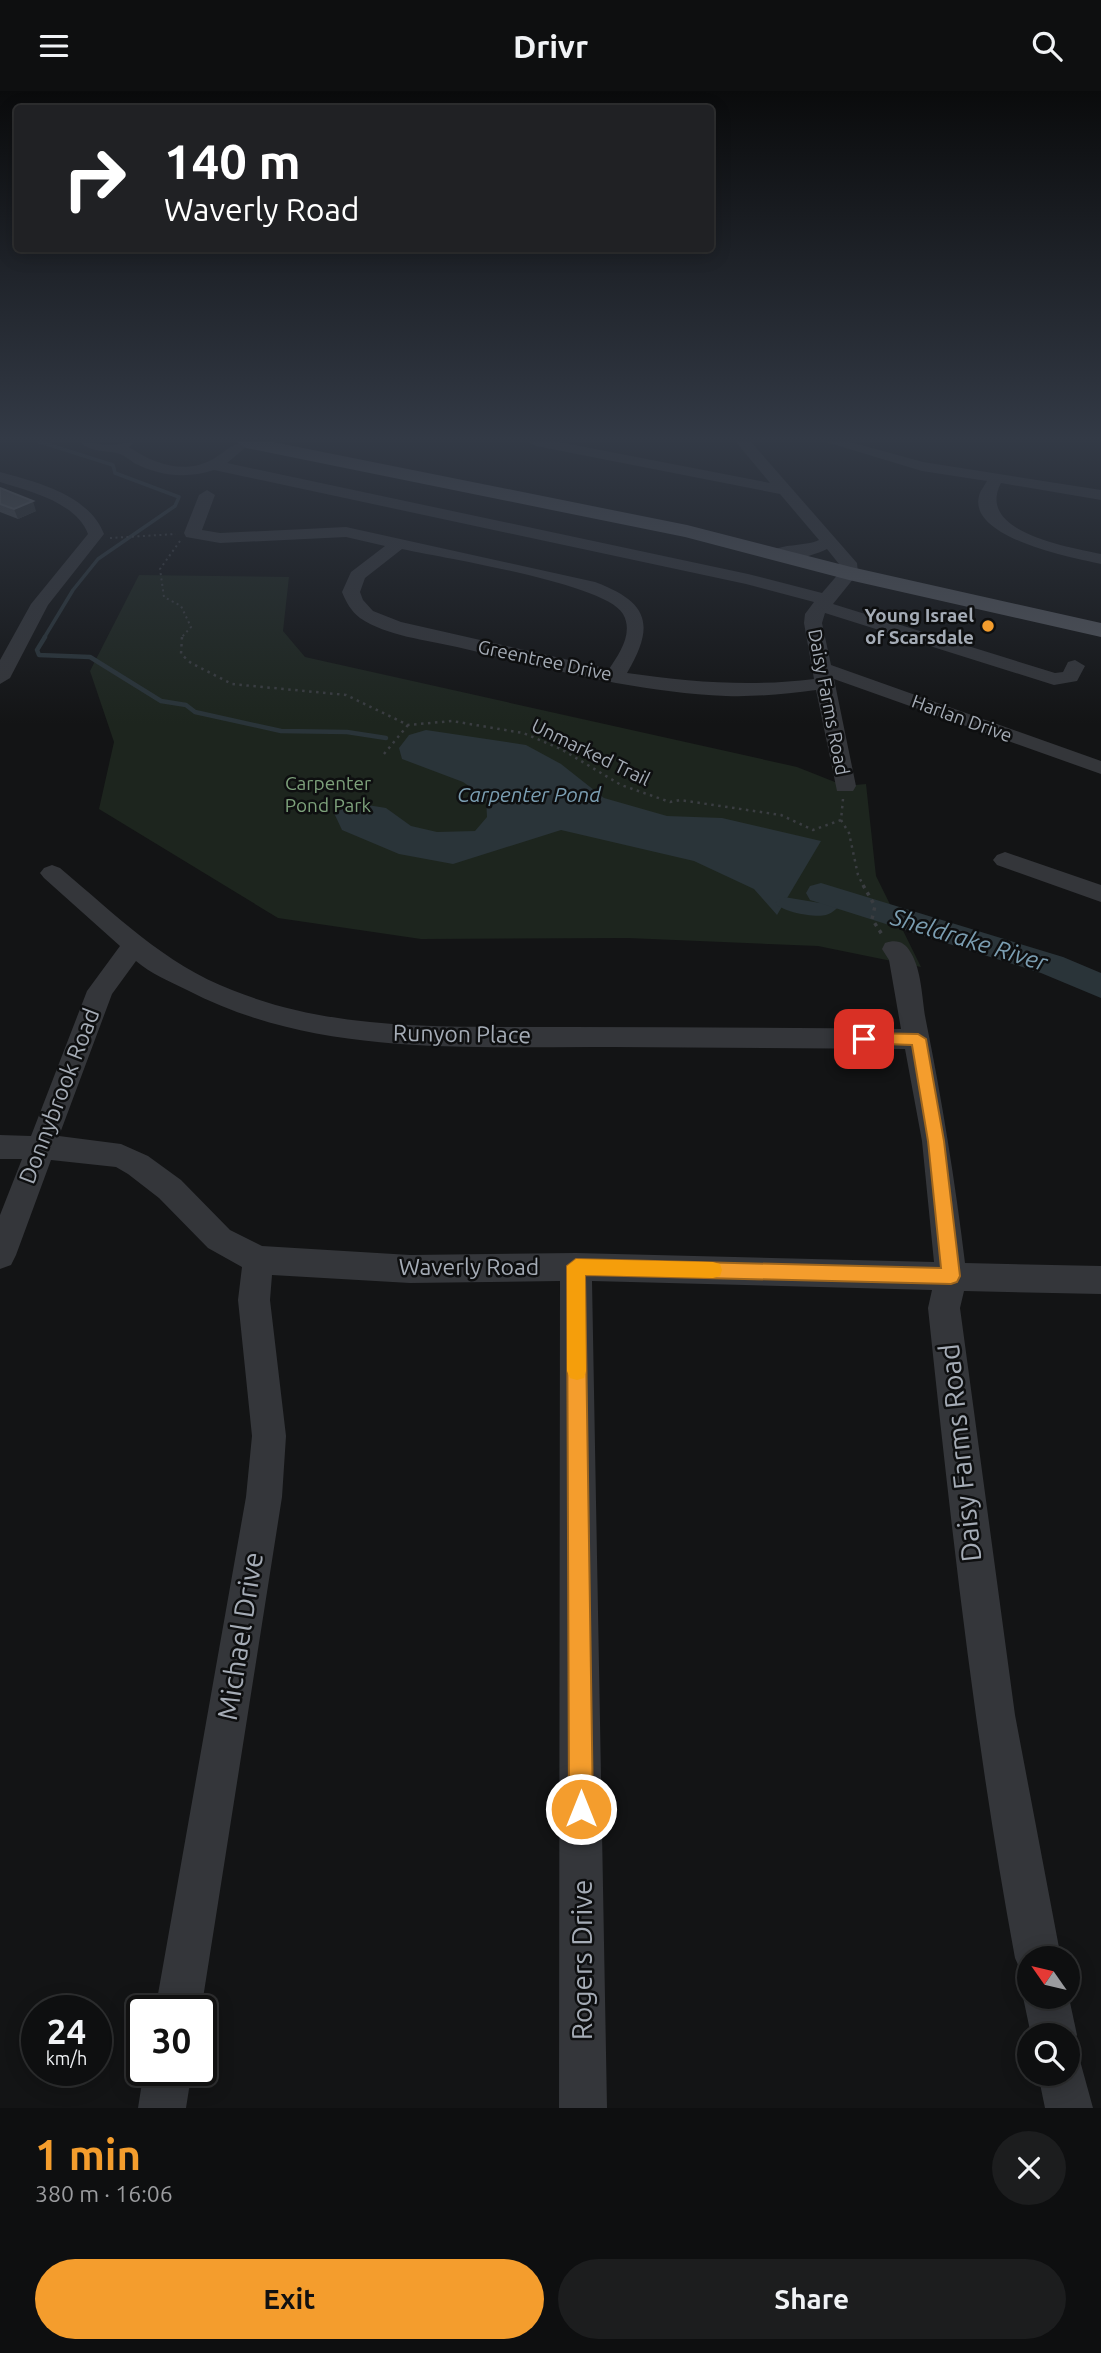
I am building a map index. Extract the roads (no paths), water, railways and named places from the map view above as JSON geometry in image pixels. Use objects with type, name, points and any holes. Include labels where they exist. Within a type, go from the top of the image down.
[{"type":"main road","points":[[703,536],[849,573],[1101,630]]},
{"type":"street","points":[[2,672],[40,604],[61,575],[89,547],[95,536]]},
{"type":"street","points":[[205,536],[245,536]]},
{"type":"street","points":[[361,536],[568,580],[617,600],[636,615],[638,623],[627,659],[616,674]]},
{"type":"street","points":[[547,536],[748,579],[1054,679],[1070,677],[1075,666]]},
{"type":"street","points":[[822,536],[848,563],[849,573]]},
{"type":"street","points":[[1022,536],[1038,544],[1101,559]]},
{"type":"street","points":[[778,553],[810,551],[827,542]]},
{"type":"street","name":"Greentree Drive","points":[[399,543],[368,566],[352,585],[353,601],[368,615],[413,631],[616,674],[705,689],[799,689],[824,676]]},
{"type":"street","name":"Daisy Farms Road","points":[[845,786],[813,623],[814,614],[849,573]]},
{"type":"street","name":"Harlan Drive","points":[[824,676],[1101,768]]},
{"type":"street","points":[[1004,860],[1101,894]]},
{"type":"street","name":"Runyon Place","points":[[52,873],[155,963],[252,1009],[307,1024],[362,1032],[453,1036],[918,1039]]},
{"type":"street","name":"Donnybrook Road","points":[[0,1255],[38,1147],[100,991],[134,946]]},
{"type":"street","name":"Daisy Farms Road","points":[[894,949],[901,957],[936,1141],[951,1276],[944,1308],[972,1562],[1004,1779],[1036,1946]]},
{"type":"street","name":"Waverly Road","points":[[0,1147],[99,1150],[138,1164],[170,1189],[219,1239],[258,1260],[410,1269],[576,1266],[1101,1280]]},
{"type":"street","name":"Michael Drive","points":[[181,1995],[264,1497],[269,1436],[254,1300],[258,1260]]},
{"type":"street","name":"Rogers Drive","points":[[576,1266],[583,2108]]},
{"type":"street","points":[[162,2108],[165,2086]]},
{"type":"street","points":[[1064,2086],[1069,2108]]},
{"type":"water","name":"Carpenter Pond","points":[[426,730],[526,745],[561,764],[604,798],[667,816],[722,818],[821,841],[777,915],[754,889],[694,861],[561,830],[453,864],[399,854],[342,830],[334,813],[355,803],[386,808],[411,826],[437,832],[475,831],[487,817],[486,798],[463,782],[402,759],[399,748],[409,735]]},
{"type":"waterway","name":"Sheldrake River","points":[[44,638],[73,590],[98,559],[131,536]]},
{"type":"waterway","name":"Sheldrake River","points":[[45,637],[37,650],[39,655],[90,657],[161,701],[186,705],[195,712],[281,731],[347,732],[386,738]]},
{"type":"waterway","name":"Sheldrake River","points":[[821,893],[1052,965],[1101,986]]},
{"type":"waterway","name":"Sheldrake River","points":[[784,903],[823,910],[835,900]]},
{"type":"place","name":"Young Israel of Scarsdale","points":[[988,626]]},
{"type":"park label","name":"Carpenter Pond Park","points":[[328,794]]}]
